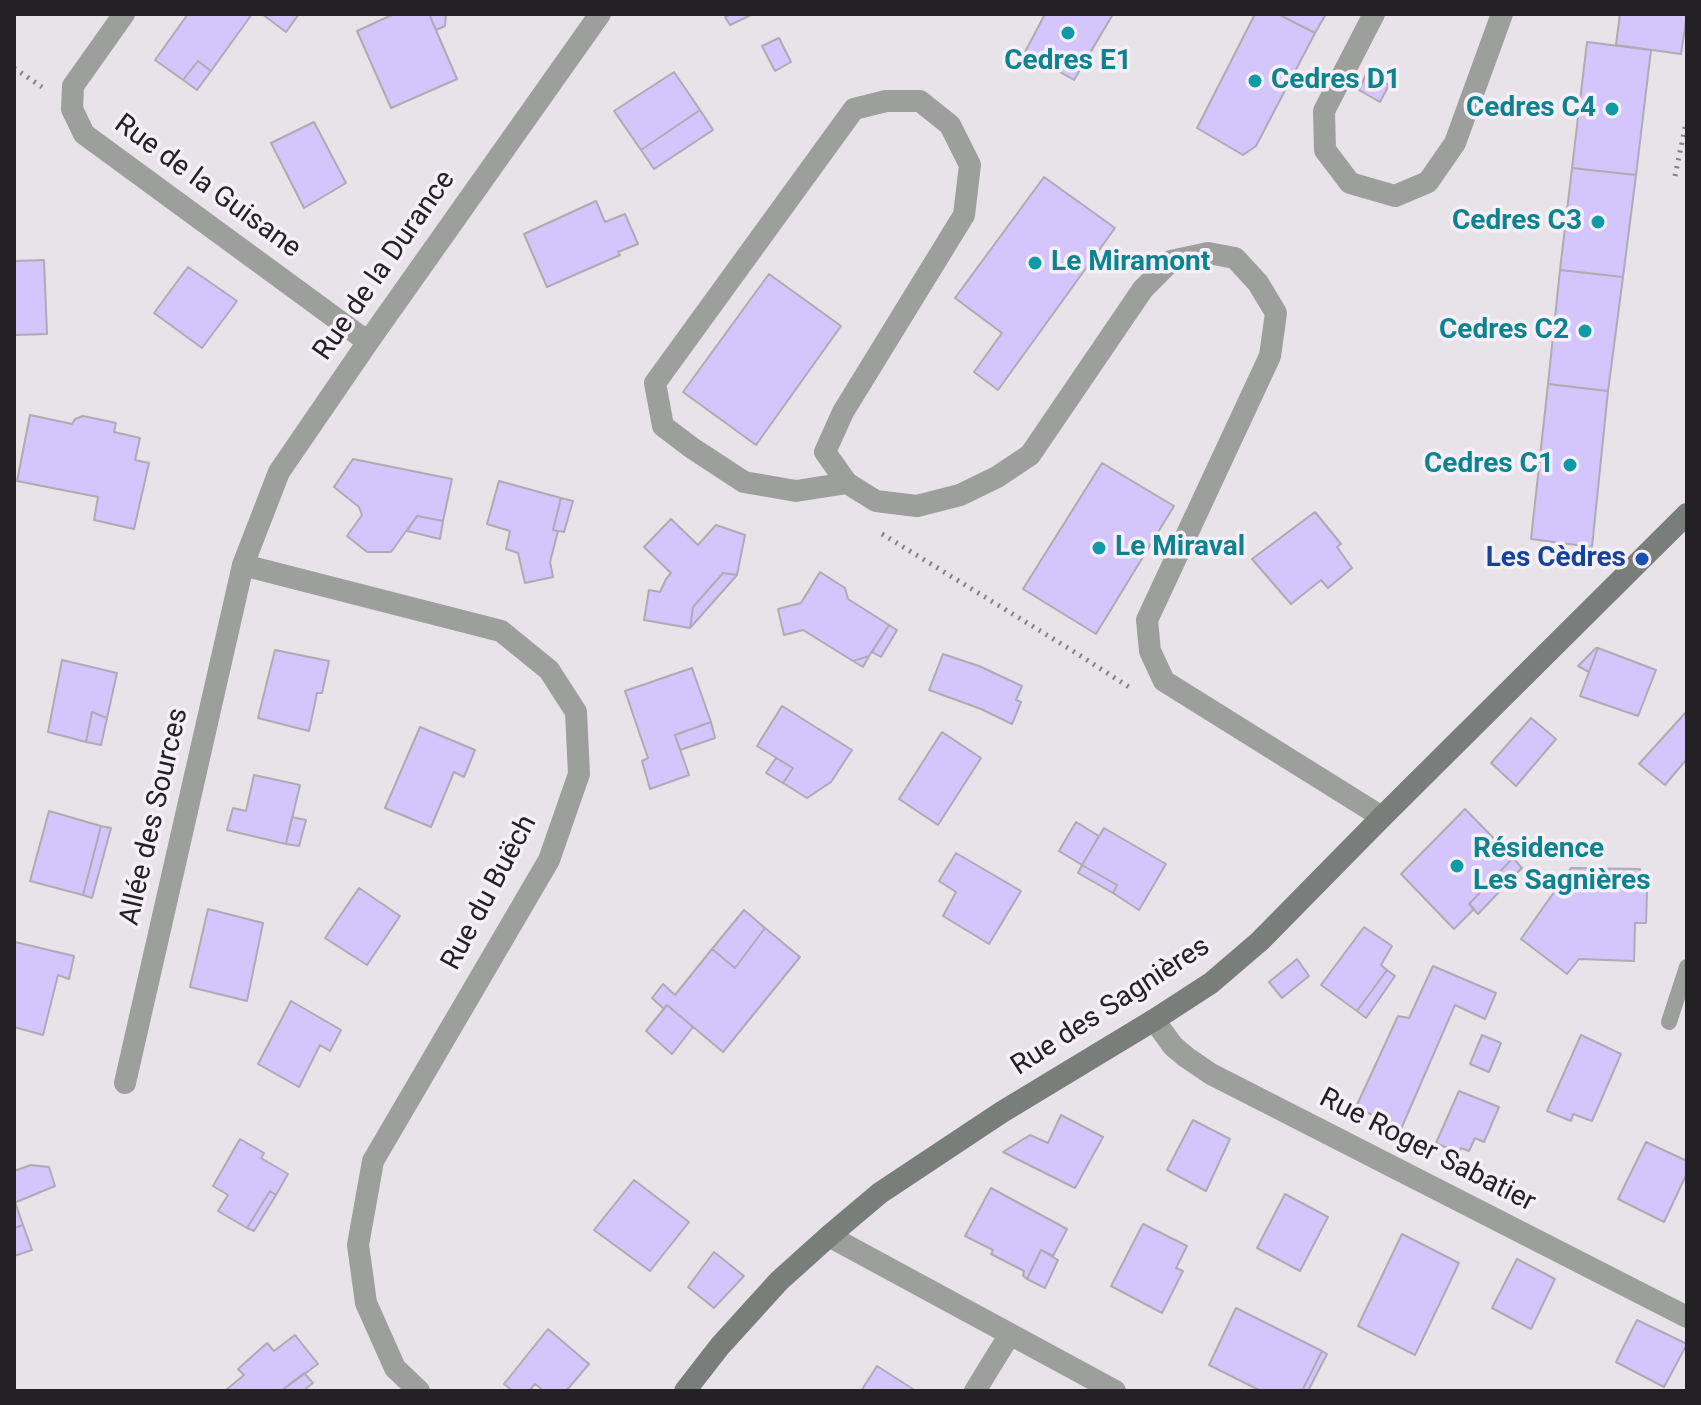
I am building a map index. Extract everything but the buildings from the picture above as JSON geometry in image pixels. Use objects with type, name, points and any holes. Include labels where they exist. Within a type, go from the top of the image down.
[{"type":"main road","name":"Rue des Sagnières","points":[[685,1391],[720,1346],[779,1281],[880,1193],[990,1120],[1211,983],[1260,941],[1687,514]]},
{"type":"street","name":"Rue de la Guisane","points":[[124,14],[73,86],[72,109],[84,134],[368,342]]},
{"type":"street","name":"Rue de la Durance","points":[[243,565],[279,472],[600,14]]},
{"type":"street","points":[[1374,14],[1324,111],[1325,150],[1350,183],[1395,196],[1428,182],[1455,143],[1502,14]]},
{"type":"street","points":[[847,483],[796,491],[744,482],[663,426],[655,383],[854,109],[886,101],[920,101],[950,125],[970,165],[964,215],[843,412],[825,452],[847,483],[876,501],[917,506],[960,495],[997,477],[1030,455],[1143,289],[1171,261],[1208,253],[1235,258],[1258,283],[1276,313],[1270,356],[1147,620],[1150,651],[1164,681],[1382,817]]},
{"type":"street","name":"Allée des Sources","points":[[125,1083],[243,565]]},
{"type":"street","name":"Rue du Buëch","points":[[243,565],[501,631],[549,670],[576,712],[579,774],[549,860],[373,1161],[358,1245],[366,1303],[395,1368],[419,1391]]},
{"type":"street","name":"Rue Roger Sabatier","points":[[1154,1020],[1173,1046],[1211,1074],[1687,1317]]},
{"type":"street","points":[[829,1236],[1115,1391]]},
{"type":"street","points":[[975,1391],[1010,1334]]},
{"type":"lane","points":[[1669,1022],[1687,967]]},
{"type":"path","points":[[14,68],[41,87]]},
{"type":"path","points":[[1675,176],[1686,123]]},
{"type":"path","points":[[890,539],[1073,651]]},
{"type":"place","name":"Cedres E1","points":[[1068,33]]},
{"type":"place","name":"Cedres D1","points":[[1255,81]]},
{"type":"place","name":"Cedres C4","points":[[1612,109]]},
{"type":"place","name":"Cedres C3","points":[[1598,222]]},
{"type":"place","name":"Le Miramont","points":[[1035,263]]},
{"type":"place","name":"Cedres C2","points":[[1585,331]]},
{"type":"place","name":"Cedres C1","points":[[1570,465]]},
{"type":"place","name":"Le Miraval","points":[[1099,548]]},
{"type":"place","name":"Les Cèdres","points":[[1642,559]]},
{"type":"place","name":"Résidence Les Sagnières","points":[[1457,866]]}]
